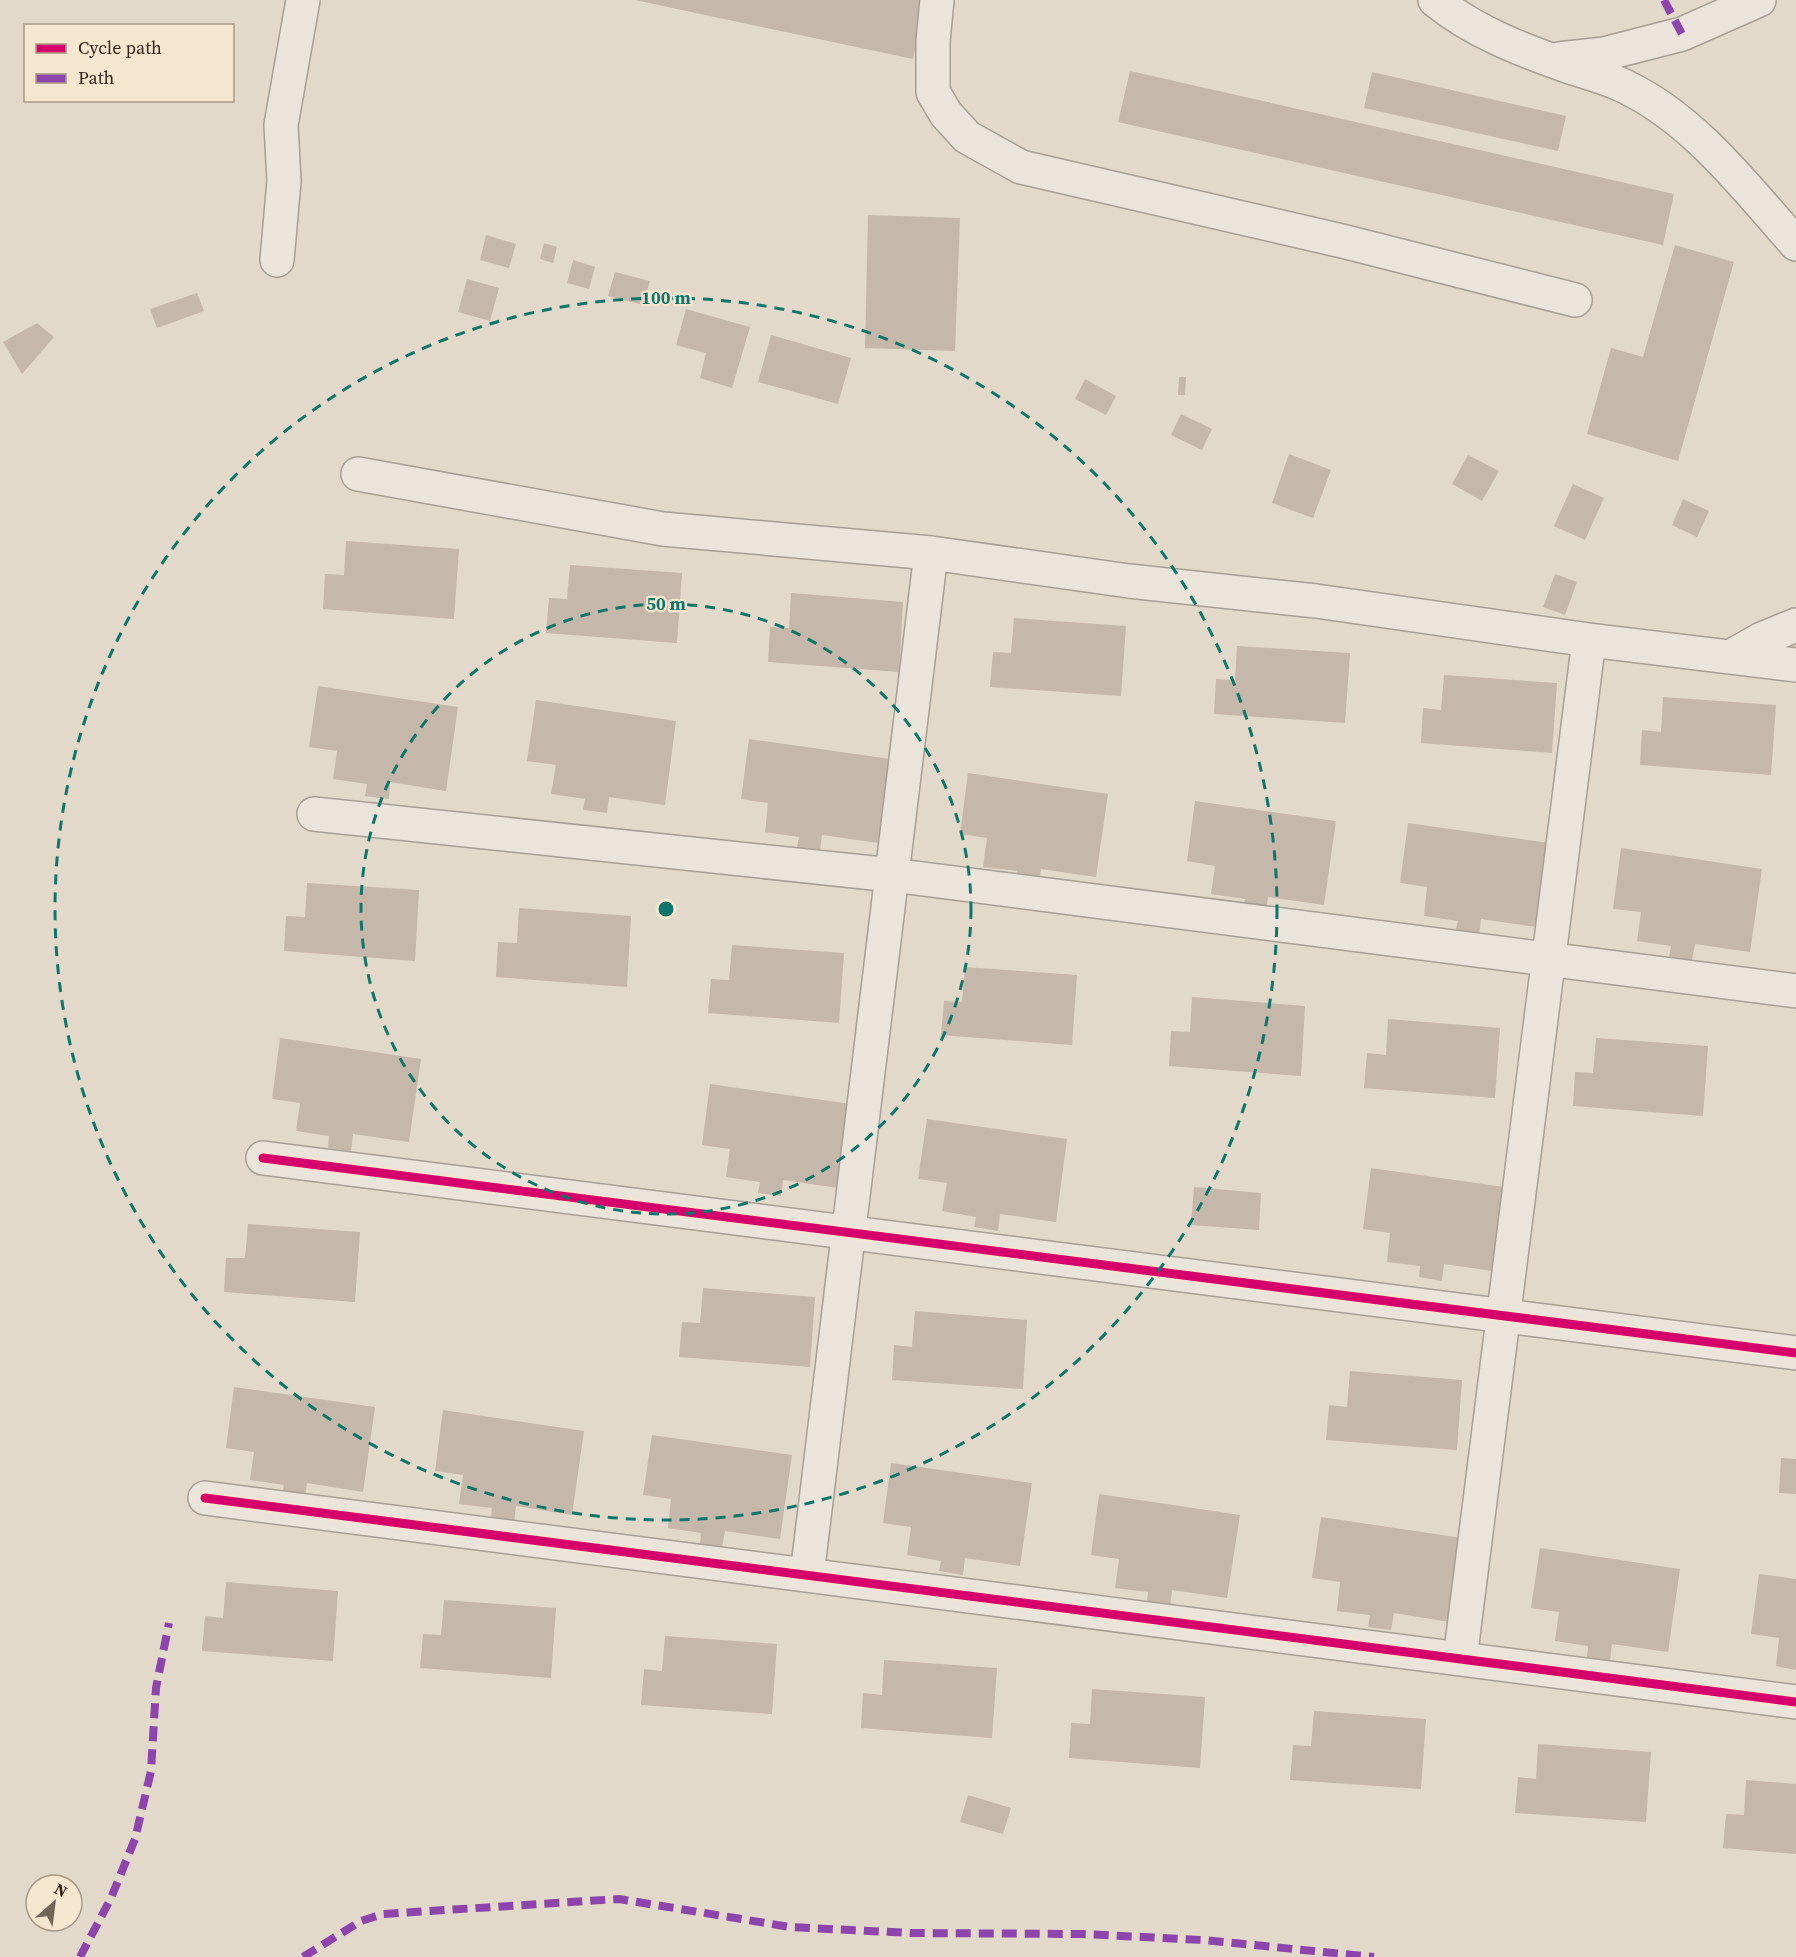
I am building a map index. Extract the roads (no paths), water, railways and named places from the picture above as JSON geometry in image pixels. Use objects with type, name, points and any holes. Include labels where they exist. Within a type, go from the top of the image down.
[{"type":"street","points":[[277,260],[284,181],[281,125],[284,94],[295,56],[303,0]]},
{"type":"street","points":[[937,0],[933,41],[933,92],[946,114],[968,137],[1021,167],[1342,241],[1575,300]]},
{"type":"street","points":[[1435,0],[1486,34],[1623,86],[1676,117],[1723,162],[1796,244]]},
{"type":"street","points":[[1551,60],[1604,54],[1641,46],[1682,34],[1759,0]]},
{"type":"street","points":[[358,474],[663,530],[931,553],[1129,581],[1316,601],[1588,640],[1796,665]]},
{"type":"street","points":[[807,1575],[931,553]]},
{"type":"street","points":[[1730,657],[1762,639],[1796,626]]},
{"type":"street","points":[[1460,1659],[1588,640]]},
{"type":"street","points":[[314,814],[892,875],[1796,991]]},
{"type":"street","points":[[263,1158],[1796,1353]]},
{"type":"street","points":[[205,1498],[1796,1702]]}]
